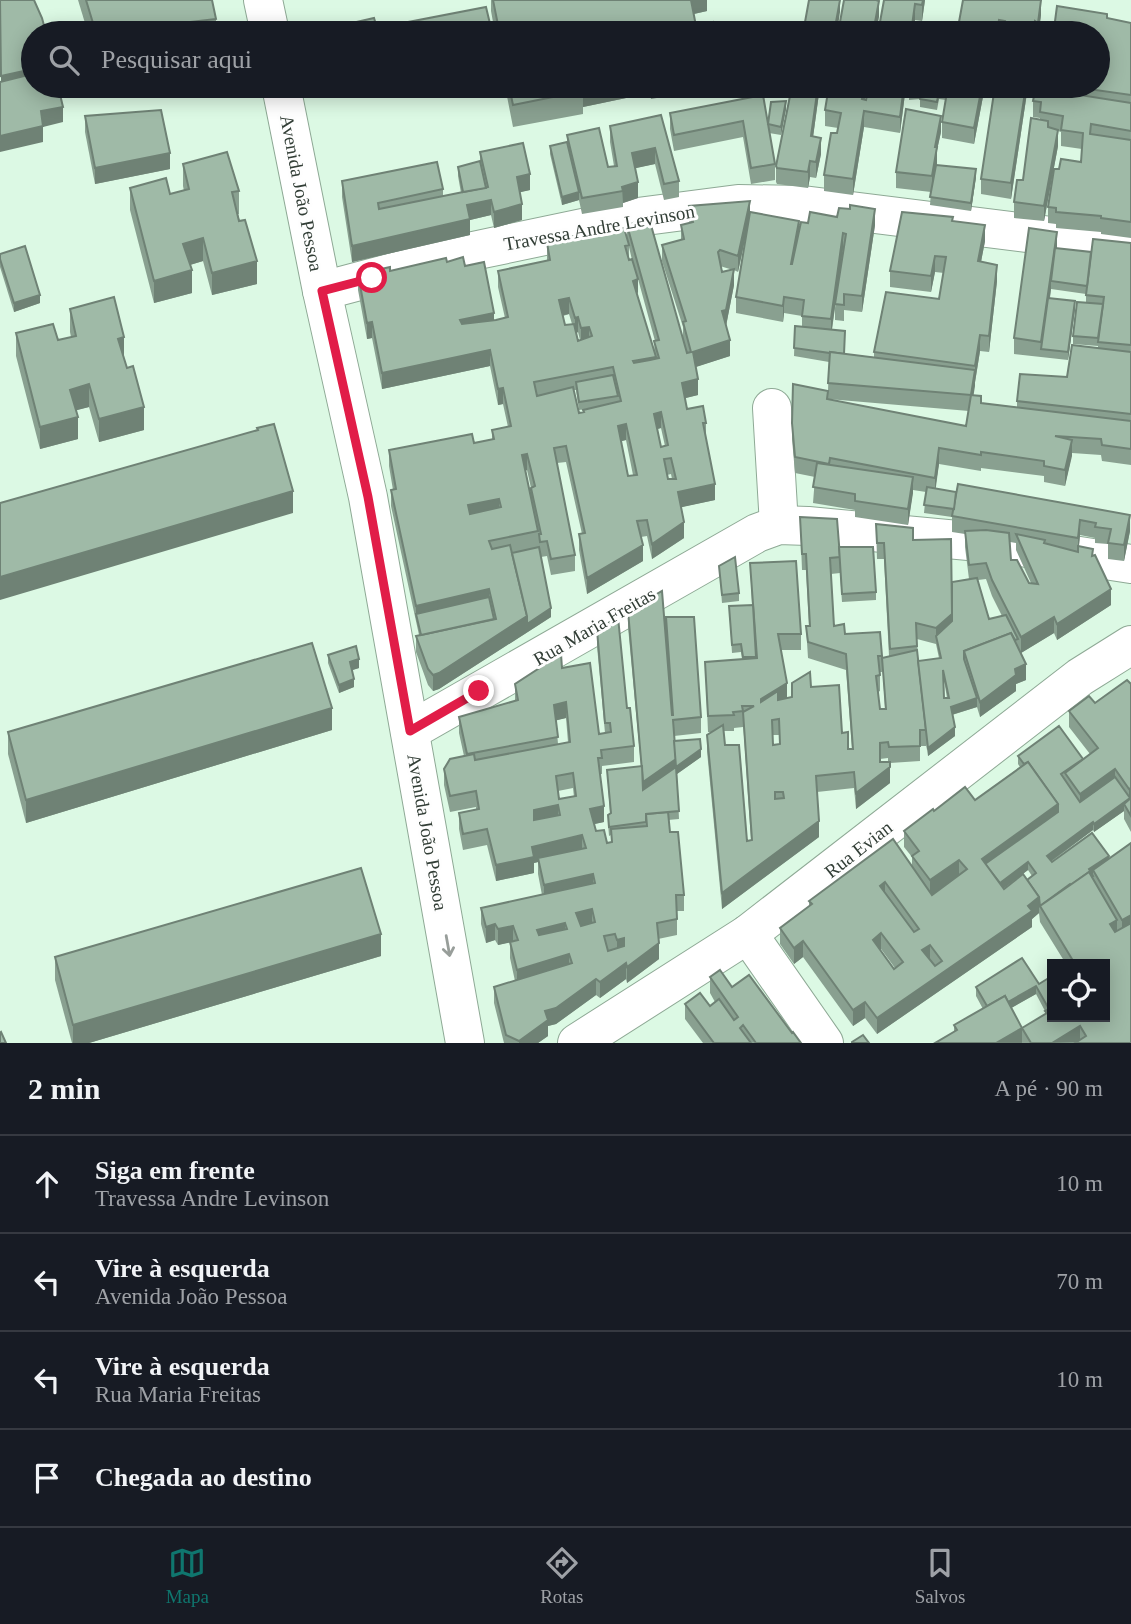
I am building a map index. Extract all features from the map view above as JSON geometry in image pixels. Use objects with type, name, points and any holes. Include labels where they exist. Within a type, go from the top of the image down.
[{"type":"street","points":[[263,0],[267,21]]},
{"type":"street","name":"Avenida João Pessoa","points":[[283,98],[322,291],[368,497],[465,1043]]},
{"type":"street","name":"Travessa Andre Levinson","points":[[322,291],[473,251],[604,223],[738,204],[803,205],[1131,246]]},
{"type":"street","points":[[772,408],[779,525]]},
{"type":"street","name":"Rua Maria Freitas","points":[[410,731],[757,533],[779,525],[1001,544],[1131,564]]},
{"type":"street","name":"Rua Evian","points":[[577,1043],[748,934],[1080,677],[1131,645]]},
{"type":"street","points":[[748,934],[824,1043]]},
{"type":"building","points":[[0,0],[34,0],[43,21],[21,21],[21,72],[1,76]]},
{"type":"building","points":[[86,0],[212,0],[216,19],[199,21],[92,21]]},
{"type":"building","points":[[493,0],[691,0],[695,21],[497,21]]},
{"type":"building","points":[[809,0],[840,0],[836,21],[805,21]]},
{"type":"building","points":[[844,0],[879,1],[875,21],[840,21]]},
{"type":"building","points":[[884,0],[923,0],[922,5],[915,4],[913,21],[880,21]]},
{"type":"building","points":[[963,0],[1041,0],[1038,21],[959,21]]},
{"type":"building","points":[[1057,6],[1107,14],[1107,18],[1131,23],[1131,95],[1110,92],[1110,21],[1055,21]]},
{"type":"building","points":[[486,7],[489,21],[413,21]]},
{"type":"building","points":[[21,77],[21,98],[61,98],[63,107],[41,111],[43,126],[0,136],[0,82]]},
{"type":"building","points":[[512,98],[548,98],[513,105]]},
{"type":"building","points":[[748,98],[764,98],[775,164],[751,168],[743,121],[674,135],[670,113]]},
{"type":"building","points":[[790,98],[816,98],[811,136],[821,138],[816,162],[810,161],[808,172],[776,166]]},
{"type":"building","points":[[827,98],[902,98],[900,117],[864,111],[853,179],[824,175],[831,133],[837,133],[841,113],[825,110]]},
{"type":"building","points":[[920,98],[938,98],[937,102]]},
{"type":"building","points":[[946,98],[980,98],[974,128],[942,122]]},
{"type":"building","points":[[993,98],[1024,98],[1011,183],[981,179]]},
{"type":"building","points":[[1034,98],[1099,98],[1131,103],[1131,131],[1091,124],[1090,134],[1131,140],[1131,222],[1056,212],[1056,208],[1048,207],[1054,169],[1059,169],[1061,159],[1081,162],[1083,133],[1061,130],[1063,116],[1040,112],[1041,102],[1033,101]]},
{"type":"building","points":[[786,101],[781,127],[768,124],[771,102]]},
{"type":"building","points":[[906,109],[941,116],[932,176],[896,172]]},
{"type":"building","points":[[161,110],[170,153],[95,168],[85,116]]},
{"type":"building","points":[[661,115],[679,181],[664,184],[655,148],[632,153],[638,182],[622,187],[623,191],[582,198],[567,135],[599,128],[608,167],[617,166],[610,126]]},
{"type":"building","points":[[1031,118],[1048,121],[1048,127],[1058,130],[1044,206],[1014,202],[1017,180],[1023,180]]},
{"type":"building","points":[[567,142],[579,192],[562,197],[550,146]]},
{"type":"building","points":[[523,143],[530,174],[517,177],[522,204],[494,212],[491,200],[467,205],[470,219],[352,246],[342,181],[437,162],[443,189],[378,203],[379,209],[488,187],[480,152]]},
{"type":"building","points":[[227,152],[239,191],[232,192],[239,221],[245,220],[257,261],[212,273],[203,238],[183,244],[192,270],[154,281],[130,188],[166,178],[170,194],[189,189],[183,164]]},
{"type":"building","points":[[480,161],[486,188],[463,192],[458,167]]},
{"type":"building","points":[[936,165],[976,169],[971,203],[930,197]]},
{"type":"building","points":[[750,201],[738,256],[720,250],[718,252],[722,272],[734,269],[726,310],[722,311],[730,340],[693,352],[698,379],[682,383],[687,409],[703,406],[706,423],[703,423],[715,484],[678,492],[684,522],[652,544],[647,520],[637,521],[643,545],[587,578],[579,534],[585,533],[566,446],[554,448],[575,555],[551,559],[547,541],[540,542],[541,534],[531,488],[535,486],[527,454],[522,455],[538,531],[489,541],[492,549],[510,545],[527,616],[433,675],[428,669],[416,636],[496,619],[489,589],[416,606],[391,490],[396,489],[389,450],[472,434],[474,443],[494,439],[492,430],[511,426],[503,388],[498,389],[490,350],[382,373],[372,322],[367,323],[358,274],[390,267],[390,271],[446,258],[447,262],[463,257],[465,266],[484,262],[494,313],[460,320],[462,324],[496,320],[508,317],[498,271],[550,260],[547,243],[598,230],[599,236],[624,228],[629,245],[625,246],[638,279],[633,281],[656,357],[633,361],[650,360],[659,358],[654,341],[659,340],[627,225],[649,218],[687,353],[691,352],[683,322],[686,321],[662,245],[684,239],[681,225],[693,222],[689,206]],"holes":[[[569,298],[581,328],[589,327],[592,336],[578,341],[574,324],[565,325],[559,300]],[[613,367],[621,401],[579,413],[573,387],[537,396],[534,382]],[[661,412],[668,445],[661,447],[654,414]],[[626,424],[637,475],[628,476],[618,426]],[[671,458],[676,479],[668,479],[664,459]],[[499,499],[501,507],[470,514],[468,505]]]},
{"type":"building","points":[[850,205],[875,209],[862,296],[844,294],[844,305],[835,304],[846,234],[843,233],[831,319],[802,316],[804,300],[784,297],[783,306],[736,297],[750,212],[799,221],[792,264],[801,222],[808,223],[810,212],[837,217],[839,208],[850,209]]},
{"type":"building","points":[[902,212],[953,217],[952,221],[985,225],[978,261],[997,265],[989,336],[980,335],[975,366],[874,352],[886,292],[939,299],[946,257],[935,256],[931,276],[890,271]]},
{"type":"building","points":[[1029,228],[1057,232],[1041,342],[1014,338]]},
{"type":"building","points":[[1093,239],[1131,243],[1131,345],[1098,342],[1104,297],[1086,295]]},
{"type":"building","points":[[25,246],[40,295],[14,303],[0,254]]},
{"type":"building","points":[[1055,248],[1091,252],[1087,286],[1051,281]]},
{"type":"building","points":[[114,297],[124,337],[118,339],[127,368],[133,366],[144,407],[99,419],[89,384],[70,390],[78,417],[40,427],[16,333],[53,324],[58,340],[76,336],[70,309]]},
{"type":"building","points":[[1048,298],[1075,301],[1068,352],[1041,349]]},
{"type":"building","points":[[1077,302],[1103,304],[1098,338],[1073,336]]},
{"type":"building","points":[[795,326],[845,331],[844,354],[794,348]]},
{"type":"building","points":[[1072,345],[1131,352],[1131,414],[1017,401],[1020,374],[1067,377]]},
{"type":"building","points":[[830,352],[975,370],[971,395],[828,383]]},
{"type":"building","points":[[613,375],[618,396],[579,402],[576,382]]},
{"type":"building","points":[[793,384],[828,391],[827,399],[966,426],[971,395],[981,396],[981,403],[1131,421],[1131,449],[1102,445],[1101,439],[1055,436],[1072,440],[1065,470],[1044,466],[1044,461],[939,448],[935,478],[830,458],[829,464],[795,457]]},
{"type":"building","points":[[274,424],[293,491],[0,577],[0,503]]},
{"type":"building","points":[[817,463],[913,477],[908,509],[855,501],[855,494],[813,487]]},
{"type":"building","points":[[958,484],[1130,515],[1124,545],[1108,543],[1111,529],[1095,527],[1096,523],[1080,520],[1078,538],[952,516]]},
{"type":"building","points":[[927,487],[956,492],[954,509],[924,505]]},
{"type":"building","points":[[800,517],[837,519],[840,557],[830,558],[834,626],[844,624],[845,634],[880,632],[882,656],[878,656],[880,675],[876,676],[880,709],[886,709],[882,658],[917,650],[926,730],[920,730],[920,746],[889,747],[888,742],[880,743],[880,762],[890,762],[890,767],[856,793],[854,772],[816,776],[819,821],[722,893],[707,735],[723,725],[725,745],[739,745],[747,841],[752,840],[743,712],[754,706],[742,706],[743,711],[733,712],[734,715],[708,716],[705,662],[757,658],[750,563],[796,561],[801,634],[778,634],[787,683],[761,699],[761,702],[778,691],[778,700],[792,697],[792,683],[810,672],[811,687],[839,685],[842,733],[848,732],[848,749],[853,749],[846,654],[808,642],[806,626],[810,626],[806,554],[802,554]],"holes":[[[779,719],[780,744],[773,745],[772,720]],[[775,792],[783,792],[784,798],[775,799]]]},
{"type":"building","points":[[876,524],[913,528],[913,540],[951,539],[952,614],[936,628],[916,623],[917,646],[890,649],[884,543],[877,543]]},
{"type":"building","points":[[965,531],[1009,533],[1011,560],[1017,560],[1029,583],[1038,584],[1016,534],[1045,540],[1044,543],[1078,552],[1078,546],[1093,549],[1092,556],[1095,555],[1111,589],[1057,624],[1054,617],[1021,637],[986,563],[969,565]]},
{"type":"building","points":[[539,547],[551,608],[527,624],[512,553]]},
{"type":"building","points":[[839,547],[873,547],[876,592],[842,594]]},
{"type":"building","points":[[735,557],[739,593],[722,595],[719,566]]},
{"type":"building","points":[[977,578],[989,619],[1006,615],[1018,639],[1015,640],[1011,633],[964,651],[964,659],[977,698],[951,707],[955,727],[928,748],[918,661],[941,658],[936,636],[952,621],[952,582]],"holes":[[[943,670],[949,698],[944,698]]]},
{"type":"building","points":[[662,591],[672,715],[666,617],[694,617],[701,717],[673,720],[676,759],[643,782],[628,611]]},
{"type":"building","points":[[489,597],[494,619],[421,635],[416,614]]},
{"type":"building","points":[[753,605],[756,657],[743,657],[741,644],[732,645],[729,606]]},
{"type":"building","points":[[618,617],[627,708],[630,708],[634,746],[601,750],[602,758],[598,758],[604,806],[590,809],[596,831],[604,830],[607,843],[612,842],[611,829],[647,826],[646,814],[668,812],[670,832],[678,832],[684,895],[676,895],[677,919],[657,923],[659,943],[627,967],[626,963],[600,982],[596,979],[556,1008],[545,1011],[548,1020],[519,1041],[506,1035],[494,987],[572,963],[569,954],[517,970],[510,942],[518,940],[513,926],[498,929],[495,924],[486,927],[481,908],[595,883],[593,874],[544,885],[538,858],[586,848],[582,835],[532,847],[534,857],[496,865],[487,829],[463,834],[459,813],[479,809],[476,791],[450,796],[444,769],[450,759],[474,754],[475,760],[570,742],[566,702],[554,705],[558,737],[467,754],[459,717],[518,700],[515,684],[561,654],[562,668],[590,663],[599,734],[611,732],[610,723],[605,723],[597,630]],"holes":[[[573,773],[576,796],[559,799],[556,776]],[[558,805],[560,815],[534,820],[534,810]],[[592,909],[595,922],[581,926],[576,913]],[[565,923],[567,929],[539,935],[537,930]],[[615,934],[617,940],[624,938],[624,946],[608,951],[604,936]]]},
{"type":"building","points":[[1011,633],[1026,664],[1015,669],[1016,675],[980,702],[964,651]]},
{"type":"building","points":[[312,643],[332,708],[26,800],[8,732]]},
{"type":"building","points":[[356,646],[359,659],[350,662],[354,679],[339,685],[328,655]]},
{"type":"building","points":[[1127,680],[1131,684],[1131,788],[1129,789],[1115,769],[1080,794],[1065,773],[1098,748],[1069,711],[1089,696],[1095,703]]},
{"type":"building","points":[[1059,726],[1083,759],[1061,774],[1080,802],[1115,777],[1130,798],[1047,856],[1052,862],[1092,833],[1109,856],[1089,869],[1093,876],[1091,877],[1089,872],[1040,906],[1039,897],[1027,880],[1036,873],[1028,862],[1000,883],[985,864],[1058,812],[1058,804],[1028,762],[1024,764],[1018,756]]},
{"type":"building","points":[[700,739],[701,749],[676,767],[674,741]]},
{"type":"building","points":[[1028,762],[1058,804],[982,859],[1004,889],[1023,874],[1039,897],[1028,906],[1032,911],[877,1018],[865,1002],[853,1010],[803,941],[794,948],[780,928],[812,904],[809,901],[893,839],[932,895],[967,869],[959,860],[930,880],[912,856],[919,851],[904,831],[965,787],[975,800]],"holes":[[[885,882],[919,929],[914,932],[880,886]],[[881,933],[903,962],[894,969],[873,940]],[[930,945],[942,961],[935,966],[922,950]]]},
{"type":"building","points":[[642,766],[643,790],[676,767],[679,811],[646,814],[646,822],[609,827],[608,815],[611,813],[607,770]]},
{"type":"building","points":[[1131,798],[1131,816],[1124,804]]},
{"type":"building","points":[[1131,843],[1131,915],[1122,920],[1093,870]]},
{"type":"building","points":[[361,868],[381,934],[73,1025],[55,957]]},
{"type":"building","points":[[1089,872],[1117,920],[1110,924],[1115,932],[1131,923],[1131,1043],[1075,1043],[1086,1036],[1080,1026],[1052,1043],[1031,1043],[1022,1028],[1047,1013],[1047,1022],[1110,1022],[1110,959],[1072,959],[1040,906]]},
{"type":"building","points":[[1022,958],[1039,984],[1047,979],[1047,1005],[1036,986],[1008,1002],[1005,996],[987,1006],[976,987]]},
{"type":"building","points":[[720,970],[732,987],[749,975],[801,1043],[756,1043],[743,1025],[740,1028],[751,1043],[714,1043],[685,1004],[700,993],[710,1006],[719,999],[734,1020],[738,1017],[710,977]]},
{"type":"building","points":[[1005,996],[1022,1028],[996,1043],[935,1043],[957,1030],[954,1025]]},
{"type":"building","points":[[1,1032],[6,1043],[0,1043]]},
{"type":"building","points":[[863,1035],[869,1043],[852,1043],[852,1042]]},
{"type":"route","points":[[372,278],[322,291],[368,497],[410,731],[479,691]]}]
